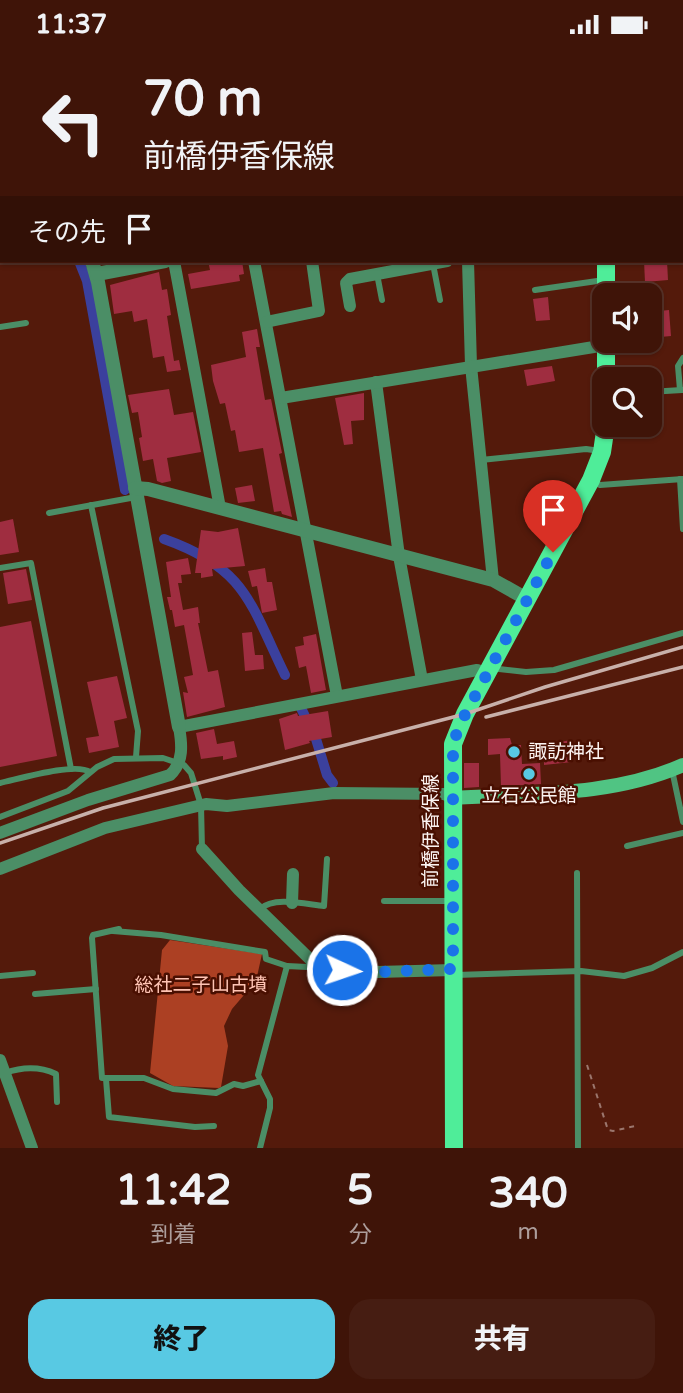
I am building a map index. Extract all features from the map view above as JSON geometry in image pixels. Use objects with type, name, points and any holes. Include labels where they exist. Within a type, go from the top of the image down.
[{"type":"main road","points":[[606,263],[606,283]]},
{"type":"main road","name":"前橋伊香保線","points":[[454,1148],[452,752],[455,737],[591,480],[602,452],[604,437]]},
{"type":"main road","points":[[452,797],[598,789],[635,782],[678,768]]},
{"type":"street","points":[[0,833],[88,800],[165,777],[174,773],[179,764],[179,727],[94,268],[145,263]]},
{"type":"street","points":[[174,263],[220,507]]},
{"type":"street","points":[[254,263],[337,696]]},
{"type":"street","points":[[266,322],[319,311],[312,263]]},
{"type":"street","points":[[370,263],[374,275]]},
{"type":"street","points":[[349,306],[346,283],[350,279],[438,263]]},
{"type":"street","points":[[468,263],[471,366],[493,580]]},
{"type":"street","points":[[281,398],[592,345]]},
{"type":"street","points":[[376,382],[399,556],[422,680]]},
{"type":"street","points":[[136,493],[148,489],[493,580],[527,600]]},
{"type":"street","points":[[179,727],[422,680],[490,670]]},
{"type":"street","points":[[0,869],[105,828],[201,805],[228,806],[344,792],[444,794],[452,797]]},
{"type":"street","points":[[202,849],[311,962],[325,968],[342,970],[453,972]]},
{"type":"street","points":[[292,903],[293,874]]},
{"type":"street","points":[[0,1060],[32,1148]]},
{"type":"lane","points":[[433,264],[440,300]]},
{"type":"lane","points":[[374,275],[382,300]]},
{"type":"lane","points":[[536,290],[592,288]]},
{"type":"lane","points":[[0,327],[26,323]]},
{"type":"lane","points":[[662,391],[682,390],[678,366],[683,358]]},
{"type":"lane","points":[[481,460],[586,449],[602,452]]},
{"type":"lane","points":[[591,480],[600,485],[681,479],[683,529]]},
{"type":"lane","points":[[49,513],[136,493]]},
{"type":"lane","points":[[91,505],[138,731],[136,757]]},
{"type":"lane","points":[[0,568],[32,563],[71,769]]},
{"type":"lane","points":[[490,670],[554,670],[683,633]]},
{"type":"lane","points":[[0,817],[68,791],[89,772],[114,759],[163,758],[191,772],[201,805],[202,849]]},
{"type":"lane","points":[[678,768],[683,823]]},
{"type":"lane","points":[[0,783],[71,769],[85,769],[89,772]]},
{"type":"lane","points":[[627,846],[683,833]]},
{"type":"lane","points":[[259,909],[265,904],[324,906],[327,859]]},
{"type":"lane","points":[[576,873],[578,1148]]},
{"type":"lane","points":[[384,901],[453,901]]},
{"type":"lane","points":[[261,1081],[243,1086],[234,1084],[216,1093],[173,1089],[144,1078],[106,1079],[101,1076],[92,938],[116,930],[265,952],[266,959],[287,966],[307,967],[311,962]]},
{"type":"lane","points":[[453,972],[577,971],[624,976],[659,965],[683,952]]},
{"type":"lane","points":[[260,1148],[270,1099],[258,1075],[287,966]]},
{"type":"lane","points":[[0,976],[33,973]]},
{"type":"lane","points":[[35,994],[96,989]]},
{"type":"lane","points":[[5,1073],[15,1069],[37,1068],[56,1074],[57,1102]]},
{"type":"lane","points":[[106,1079],[107,1111],[111,1118],[195,1127],[214,1126]]},
{"type":"path","points":[[578,1055],[585,1058],[608,1130],[635,1126]]},
{"type":"green space","name":"総社二子山古墳","points":[[170,940],[262,954],[256,981],[232,1009],[224,1026],[228,1046],[219,1088],[173,1086],[150,1073],[162,950]]},
{"type":"building","points":[[208,263],[242,263],[244,274],[239,275],[240,281],[191,289],[188,274],[210,270]]},
{"type":"building","points":[[644,263],[667,263],[668,280],[645,282]]},
{"type":"building","points":[[159,272],[162,290],[167,289],[171,315],[167,316],[174,361],[179,360],[181,370],[167,372],[164,356],[153,358],[147,319],[134,322],[132,311],[114,314],[110,285]]},
{"type":"building","points":[[548,297],[550,320],[536,321],[533,299]]},
{"type":"building","points":[[669,310],[671,336],[662,337],[662,311]]},
{"type":"building","points":[[257,329],[260,347],[256,347],[265,400],[271,399],[292,517],[282,514],[281,511],[274,512],[263,448],[239,452],[235,430],[231,431],[225,403],[220,404],[213,381],[211,365],[246,357],[242,332]]},
{"type":"building","points":[[552,366],[555,381],[527,386],[524,370]]},
{"type":"building","points":[[169,389],[174,415],[193,412],[201,452],[167,458],[171,481],[162,483],[157,481],[153,459],[143,461],[138,412],[132,413],[128,395]]},
{"type":"building","points":[[364,393],[364,420],[351,421],[353,444],[344,445],[335,398]]},
{"type":"building","points":[[252,485],[255,501],[238,503],[235,488]]},
{"type":"building","points":[[13,519],[19,552],[0,555],[0,522]]},
{"type":"building","points":[[238,528],[245,566],[212,569],[213,576],[201,578],[201,573],[195,573],[201,530],[218,532]]},
{"type":"building","points":[[188,558],[191,574],[181,575],[182,583],[178,583],[183,610],[198,607],[198,623],[208,672],[218,670],[225,707],[187,717],[183,692],[188,693],[184,677],[193,675],[184,625],[175,627],[170,610],[166,562]]},
{"type":"building","points":[[265,568],[267,582],[272,582],[277,610],[262,613],[257,586],[252,587],[248,571]]},
{"type":"building","points":[[26,569],[32,600],[8,604],[3,573]]},
{"type":"building","points":[[31,621],[57,756],[0,767],[0,627]]},
{"type":"building","points":[[252,632],[255,655],[263,655],[264,669],[245,671],[242,633]]},
{"type":"building","points":[[316,634],[326,690],[311,693],[306,666],[299,668],[295,647],[304,645],[303,637]]},
{"type":"building","points":[[117,676],[127,718],[114,721],[119,747],[89,753],[86,738],[99,736],[87,682]]},
{"type":"building","points":[[328,711],[332,737],[309,741],[310,743],[285,750],[279,719],[297,713],[298,716]]},
{"type":"building","points":[[214,729],[217,744],[234,741],[237,757],[223,760],[223,756],[201,759],[196,733]]},
{"type":"building","points":[[510,738],[512,745],[521,745],[522,764],[540,763],[541,784],[501,786],[500,754],[488,755],[488,739]]},
{"type":"building","points":[[571,740],[572,762],[544,765],[544,745]]},
{"type":"building","points":[[464,763],[479,763],[479,787],[464,788]]},
{"type":"waterway","points":[[80,263],[87,281],[125,490]]},
{"type":"waterway","points":[[164,539],[213,562],[229,576],[253,608],[285,675]]},
{"type":"waterway","points":[[300,706],[316,739],[327,775],[333,783]]},
{"type":"railway","points":[[0,843],[103,808],[465,714],[545,687],[683,647]]},
{"type":"railway","points":[[486,717],[683,667]]},
{"type":"place","name":"諏訪神社","points":[[514,752]]},
{"type":"place","name":"立石公民館","points":[[529,774]]},
{"type":"route","points":[[342,970],[377,972],[453,969],[453,744],[460,724],[553,552]]}]
